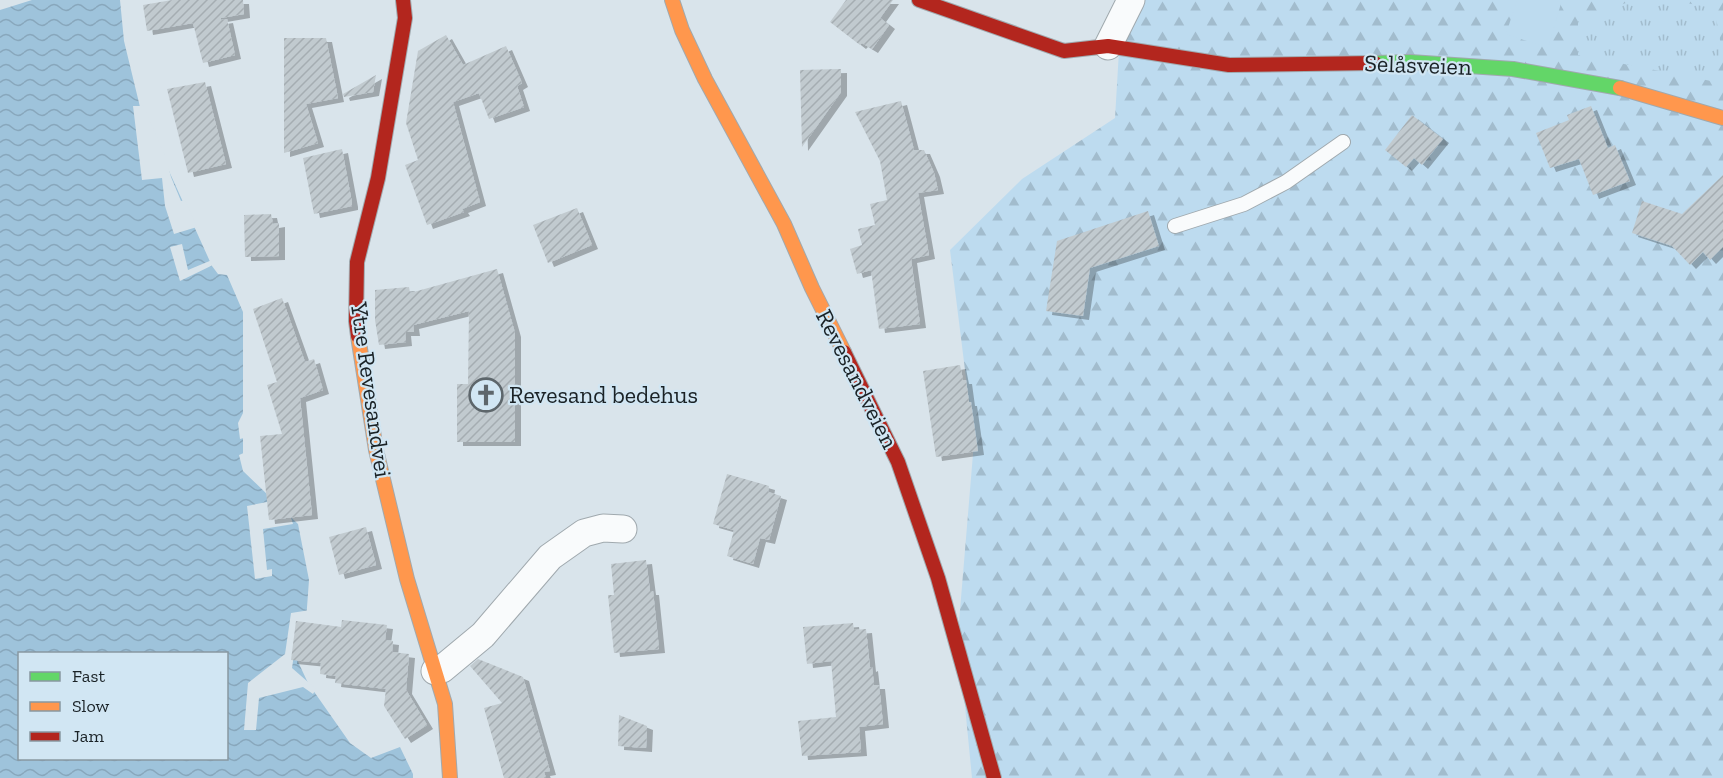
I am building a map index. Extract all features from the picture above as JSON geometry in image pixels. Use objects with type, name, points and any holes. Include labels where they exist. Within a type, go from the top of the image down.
[{"type":"street","name":"Ytre Revesandvei","points":[[404,0],[405,18],[378,178],[357,262],[356,321],[376,450],[407,579],[445,704],[450,778]]},
{"type":"street","name":"Revesandveien","points":[[672,0],[682,30],[705,79],[783,224],[898,462],[938,578],[994,778]]},
{"type":"street","name":"Selåsveien","points":[[919,0],[1064,51],[1108,46],[1229,65],[1410,62],[1513,69],[1622,88],[1723,118]]},
{"type":"street","points":[[1108,46],[1131,0]]},
{"type":"street","points":[[435,671],[442,669],[483,635],[550,557],[584,534],[603,528],[623,529]]},
{"type":"lane","points":[[1175,226],[1245,204],[1286,182],[1343,142]]},
{"type":"green space","points":[[1122,0],[1723,0],[1723,778],[972,778],[958,634],[974,442],[950,250],[1022,179],[1115,118]]},
{"type":"green space","points":[[1517,0],[1562,0],[1548,48],[1506,34]]},
{"type":"green space","points":[[1635,0],[1671,0],[1712,8],[1720,44],[1718,61],[1711,81],[1578,55],[1578,19]]},
{"type":"water","points":[[32,0],[120,0],[124,41],[140,107],[212,266],[218,274],[227,275],[243,312],[243,471],[298,524],[309,580],[306,621],[293,651],[308,683],[350,743],[371,758],[400,747],[413,778],[0,778],[0,10]]},
{"type":"pier","points":[[141,101],[166,158],[181,201],[185,200],[197,227],[174,234],[165,206],[162,178],[142,180],[133,106],[141,106]]},
{"type":"pier","points":[[182,244],[188,270],[212,260],[215,264],[180,281],[170,247]]},
{"type":"pier","points":[[246,407],[246,452],[244,438],[240,439],[238,423]]},
{"type":"pier","points":[[246,452],[248,471],[243,471],[239,455]]},
{"type":"pier","points":[[277,500],[289,511],[293,524],[263,529],[267,570],[272,569],[272,576],[255,579],[247,506]]},
{"type":"pier","points":[[310,610],[309,620],[298,627],[292,668],[316,689],[313,694],[303,687],[259,698],[256,730],[244,730],[248,683],[285,654],[291,613]]},
{"type":"building","points":[[172,0],[243,0],[244,14],[221,18],[221,20],[227,19],[235,55],[203,63],[193,23],[147,31],[143,5]]},
{"type":"building","points":[[846,0],[893,0],[880,18],[889,25],[872,49],[862,43],[860,45],[830,22]]},
{"type":"building","points":[[446,35],[463,65],[506,46],[522,83],[517,86],[524,107],[489,119],[479,93],[453,102],[480,202],[462,209],[464,212],[427,225],[405,165],[418,160],[406,123],[418,51]]},
{"type":"building","points":[[284,38],[326,38],[338,98],[306,104],[318,143],[284,153]]},
{"type":"building","points":[[841,69],[841,92],[802,147],[800,70]]},
{"type":"building","points":[[376,75],[373,92],[344,97],[343,94]]},
{"type":"building","points":[[205,82],[226,164],[188,173],[167,89]]},
{"type":"building","points":[[901,101],[914,150],[924,150],[934,173],[938,190],[918,193],[929,255],[911,259],[920,324],[879,329],[871,270],[857,274],[850,249],[862,245],[858,229],[875,225],[870,204],[887,200],[880,161],[855,112]]},
{"type":"building","points":[[1591,106],[1608,148],[1615,145],[1630,181],[1593,195],[1579,159],[1550,168],[1536,133],[1569,120],[1567,115]]},
{"type":"building","points":[[1412,115],[1443,139],[1422,165],[1414,158],[1406,167],[1385,150]]},
{"type":"building","points":[[342,149],[352,206],[314,214],[303,158]]},
{"type":"building","points":[[1723,175],[1723,247],[1710,260],[1703,252],[1690,265],[1672,246],[1632,233],[1642,201],[1682,214]]},
{"type":"building","points":[[577,208],[592,245],[548,263],[533,225]]},
{"type":"building","points":[[1148,211],[1159,246],[1090,268],[1083,316],[1046,311],[1057,241]]},
{"type":"building","points":[[271,214],[273,224],[279,223],[279,256],[245,257],[244,215]]},
{"type":"building","points":[[497,269],[515,333],[515,442],[457,442],[457,384],[468,384],[469,311],[413,325],[414,332],[405,332],[406,342],[379,345],[375,320],[375,290],[409,287],[410,293]]},
{"type":"building","points":[[282,298],[305,362],[314,359],[323,390],[300,398],[312,515],[269,520],[260,436],[282,434],[267,385],[277,382],[253,309]]},
{"type":"building","points":[[960,365],[963,380],[966,380],[969,402],[971,402],[978,451],[936,457],[923,371]]},
{"type":"building","points":[[727,474],[769,486],[768,492],[781,496],[769,540],[760,538],[753,564],[727,556],[734,530],[713,524]]},
{"type":"building","points":[[366,527],[376,565],[339,575],[329,537]]},
{"type":"building","points":[[646,560],[650,591],[653,591],[659,649],[614,653],[608,595],[614,595],[611,564]]},
{"type":"building","points":[[342,620],[387,625],[385,640],[393,641],[392,652],[409,654],[406,690],[427,725],[405,739],[384,706],[386,689],[335,683],[336,676],[320,674],[321,663],[291,660],[296,621],[341,627]]},
{"type":"building","points":[[853,623],[854,630],[866,629],[870,668],[872,667],[874,685],[879,685],[883,724],[859,727],[861,752],[802,756],[798,721],[836,717],[831,661],[807,664],[803,627]]},
{"type":"building","points":[[478,659],[523,677],[550,771],[544,772],[546,778],[504,778],[484,708],[502,703],[470,666]]},
{"type":"building","points":[[619,715],[647,726],[646,748],[618,746]]},
{"type":"traffic: fast","points":[[1375,63],[1410,62],[1513,69],[1620,88]]},
{"type":"traffic: slow","points":[[672,0],[682,30],[705,79],[784,224],[812,288],[844,352]]},
{"type":"traffic: slow","points":[[1620,88],[1723,118]]},
{"type":"traffic: slow","points":[[358,336],[376,450],[407,579],[445,704],[450,778]]},
{"type":"traffic: jam","points":[[358,336],[357,262],[378,178],[405,18],[403,0]]},
{"type":"traffic: jam","points":[[919,0],[1064,51],[1108,46],[1229,65],[1375,63]]},
{"type":"traffic: jam","points":[[844,352],[898,462],[938,578],[994,778]]},
{"type":"place","name":"Revesand bedehus","points":[[486,395]]}]
